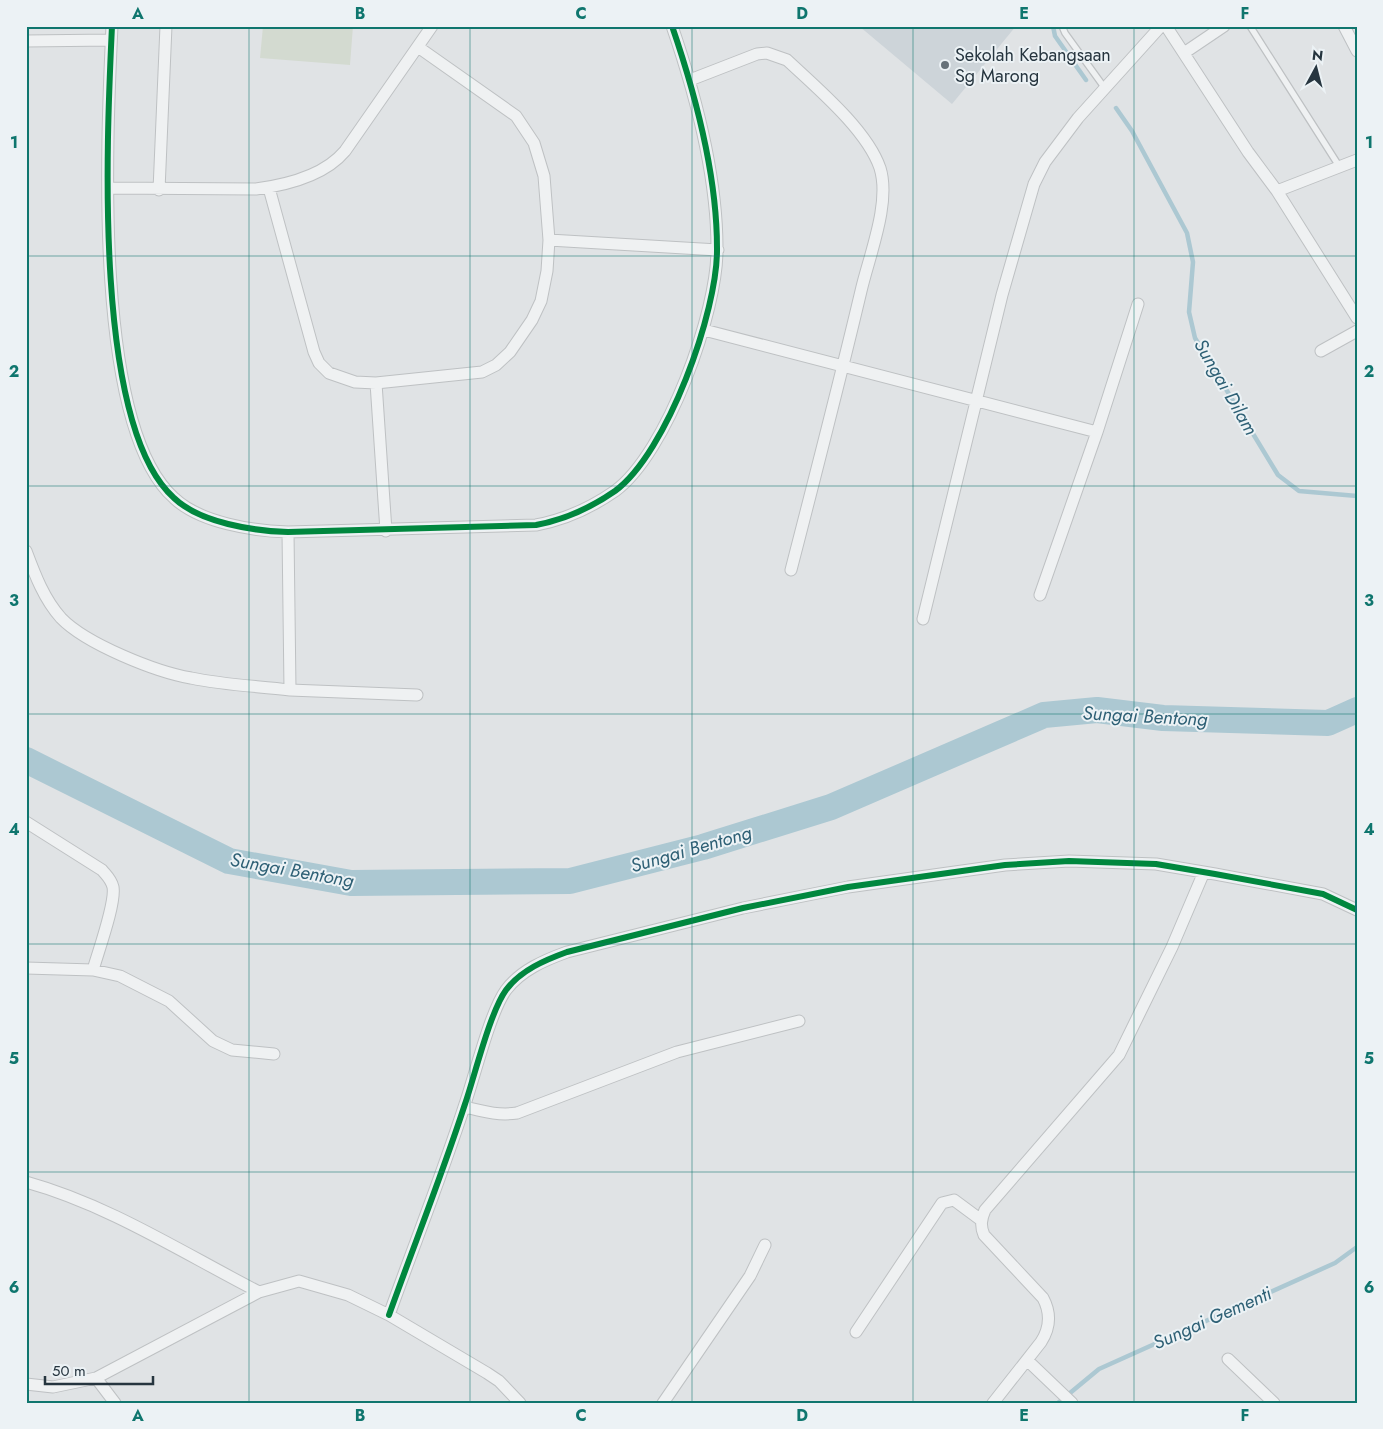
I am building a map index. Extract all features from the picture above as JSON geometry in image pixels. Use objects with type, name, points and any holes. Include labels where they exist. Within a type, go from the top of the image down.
[{"type":"street","points":[[112,26],[108,188],[110,271],[120,363],[138,440],[148,465],[162,486],[174,499],[191,510],[218,521],[249,528],[288,532],[386,531],[536,525],[552,522],[580,510],[616,490],[645,457],[671,417],[704,330],[718,250],[714,206],[690,80],[672,26]]},
{"type":"street","points":[[159,190],[166,26]]},
{"type":"street","points":[[108,188],[243,190],[269,188],[318,172],[338,158],[432,26]]},
{"type":"street","points":[[923,619],[1004,286],[1034,184],[1059,142],[1104,87],[1161,26]]},
{"type":"street","points":[[1166,26],[1248,152],[1277,191],[1357,318]]},
{"type":"street","points":[[1184,53],[1224,26]]},
{"type":"street","points":[[1344,26],[1357,51]]},
{"type":"street","points":[[26,41],[111,40]]},
{"type":"street","points":[[269,188],[314,352],[319,363],[329,373],[340,378],[376,383],[482,372],[504,359],[532,320],[541,301],[547,271],[549,240],[544,176],[534,143],[526,128],[516,116],[418,47]]},
{"type":"street","points":[[690,80],[758,54],[777,55],[787,60],[840,112],[874,154],[880,170],[882,200],[844,368],[791,570]]},
{"type":"street","points":[[1277,191],[1357,160]]},
{"type":"street","points":[[549,240],[718,250]]},
{"type":"street","points":[[1040,595],[1138,304]]},
{"type":"street","points":[[704,330],[844,368],[1096,432]]},
{"type":"street","points":[[1321,351],[1357,331]]},
{"type":"street","points":[[376,383],[386,531]]},
{"type":"street","points":[[288,532],[290,690]]},
{"type":"street","points":[[26,551],[39,585],[63,619],[106,648],[190,678],[290,690],[418,695]]},
{"type":"street","points":[[26,822],[102,870],[110,880],[113,889],[111,906],[93,970]]},
{"type":"street","points":[[389,1315],[464,1107],[496,1009],[506,990],[528,970],[543,961],[567,952],[743,908],[838,889],[1005,865],[1070,861],[1156,864],[1323,894],[1357,910]]},
{"type":"street","points":[[993,1403],[1046,1335],[1049,1318],[1047,1305],[1043,1298],[984,1235],[981,1229],[981,1220],[985,1210],[1119,1055],[1172,947],[1204,872]]},
{"type":"street","points":[[26,968],[93,970],[120,976],[169,1001],[213,1041],[232,1050],[274,1054]]},
{"type":"street","points":[[464,1107],[496,1114],[516,1113],[677,1052],[799,1021]]},
{"type":"street","points":[[26,1182],[60,1191],[104,1210],[260,1292]]},
{"type":"street","points":[[856,1332],[942,1203],[954,1200],[981,1220]]},
{"type":"street","points":[[663,1403],[750,1276],[766,1245]]},
{"type":"street","points":[[26,1384],[53,1387],[96,1378],[260,1292],[286,1283],[299,1281],[312,1283],[348,1295],[389,1315],[499,1381],[520,1403]]},
{"type":"street","points":[[1228,1359],[1274,1403]]},
{"type":"street","points":[[1027,1360],[1072,1403]]},
{"type":"street","points":[[96,1378],[115,1403]]},
{"type":"lane","points":[[1062,26],[1104,87]]},
{"type":"lane","points":[[1250,26],[1339,166]]},
{"type":"shaded area","points":[[263,26],[353,26],[350,65],[260,58]]},
{"type":"shaded area","name":"Sekolah Kebangsaan Sg Marong","points":[[859,26],[1016,26],[952,104]]},
{"type":"waterway","name":"Sungai Dilam","points":[[1053,26],[1055,36],[1086,80]]},
{"type":"waterway","name":"Sungai Dilam","points":[[1116,108],[1132,131],[1187,233],[1193,262],[1189,312],[1195,338],[1278,475],[1299,491],[1357,496]]},
{"type":"waterway","name":"Sungai Bentong","points":[[26,760],[229,861],[351,883],[570,881],[703,847],[831,807],[1044,715],[1097,710],[1163,718],[1328,723],[1357,710]]},
{"type":"waterway","name":"Sungai Gementi","points":[[1070,1393],[1099,1369],[1335,1263],[1357,1247]]},
{"type":"cycle path","points":[[112,26],[108,135],[110,275],[117,345],[129,408],[148,461],[174,498],[185,507],[198,514],[228,524],[260,530],[288,532],[536,525],[567,516],[597,502],[615,491],[634,472],[653,446],[686,379],[699,343],[715,275],[716,221],[709,164],[689,79],[672,26]]},
{"type":"cycle path","points":[[389,1315],[447,1157],[494,1013],[500,1000],[512,983],[526,971],[550,958],[567,952],[743,908],[848,887],[1005,865],[1069,861],[1156,864],[1215,874],[1323,894],[1357,910]]},
{"type":"place","name":"Sekolah Kebangsaan Sg Marong","points":[[945,65]]}]
